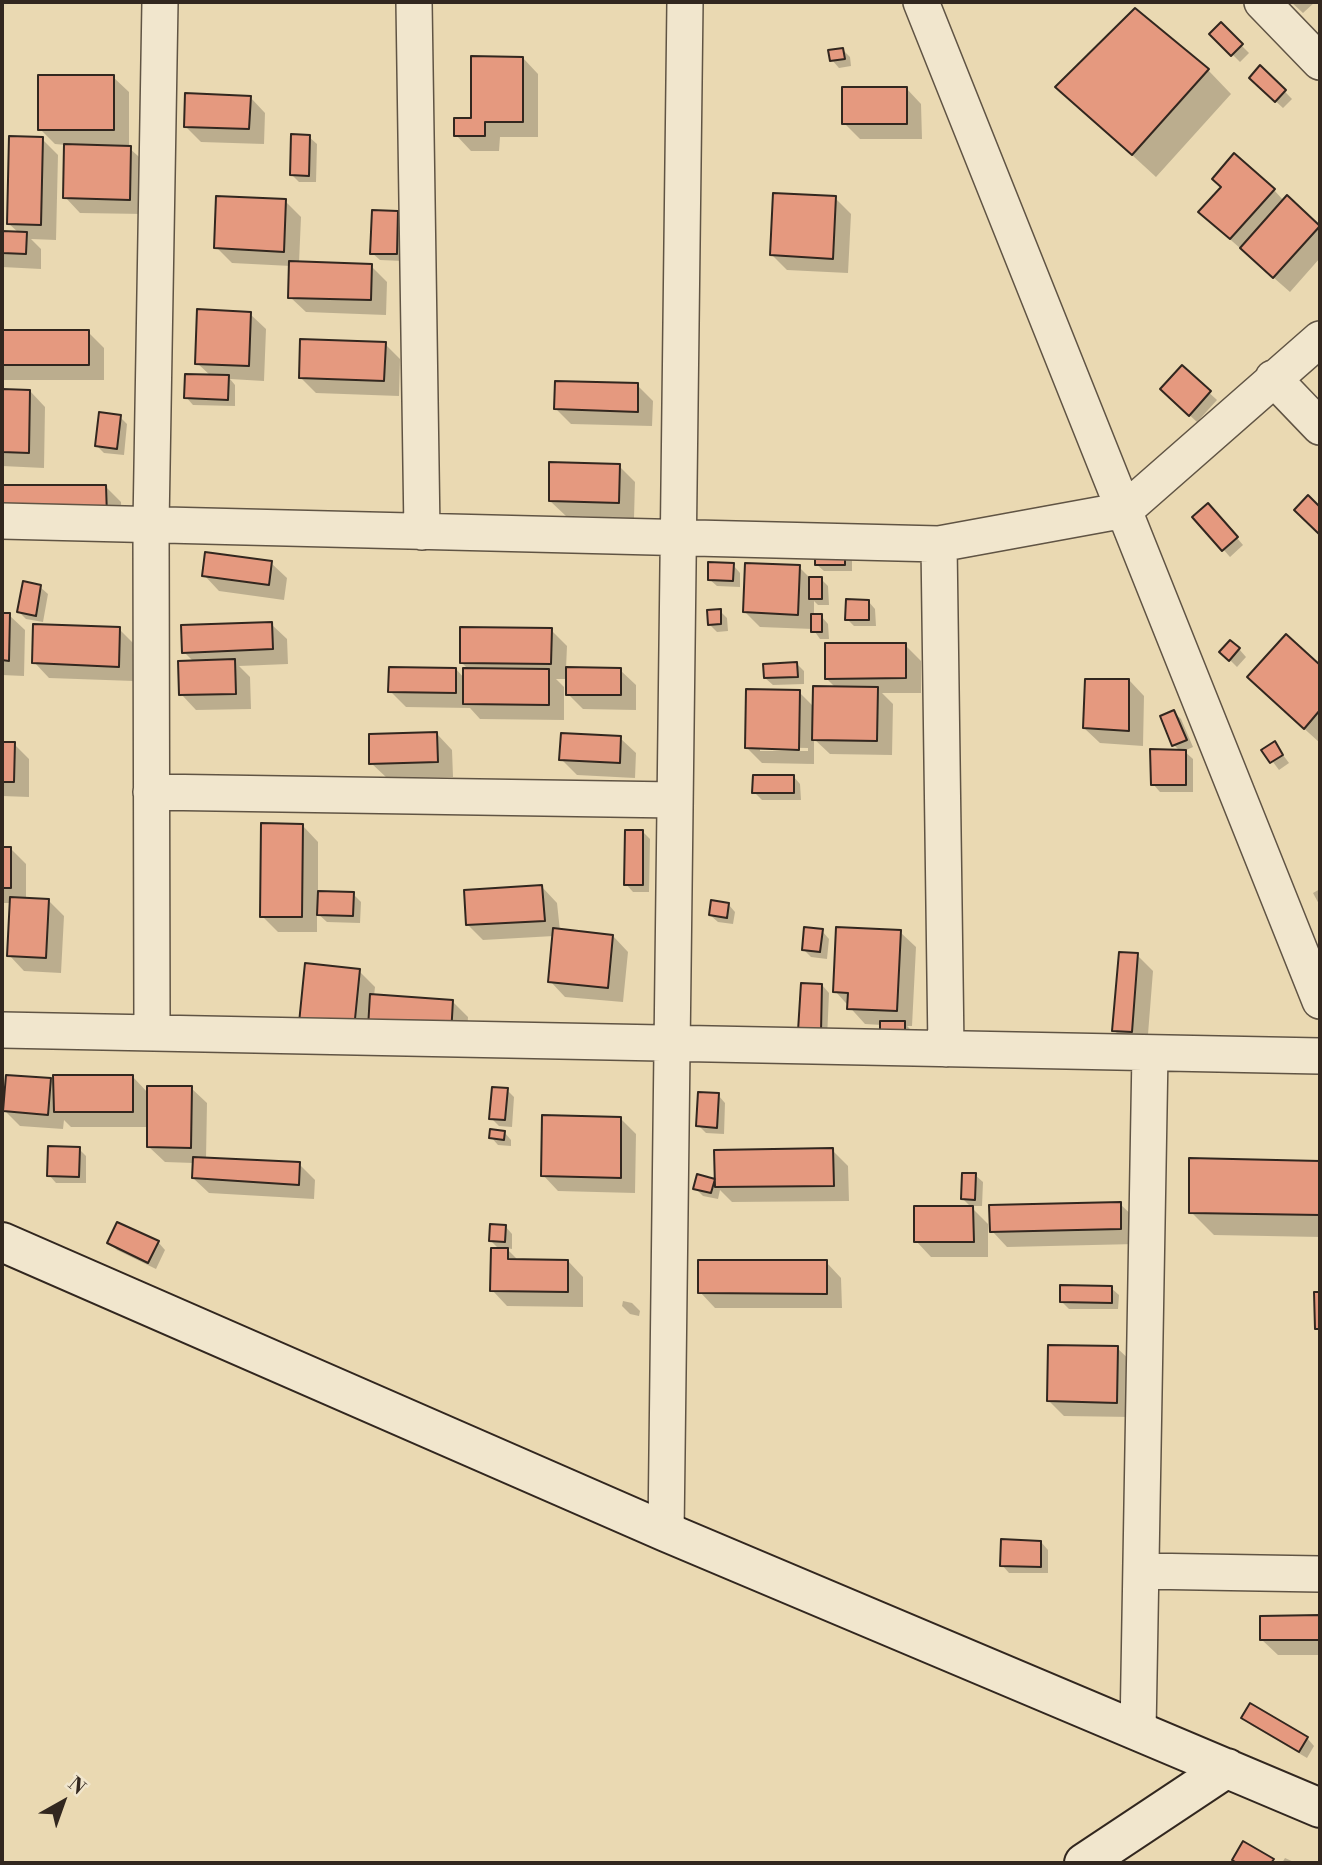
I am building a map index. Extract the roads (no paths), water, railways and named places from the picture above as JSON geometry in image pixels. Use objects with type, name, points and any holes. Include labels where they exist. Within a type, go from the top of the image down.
[{"type":"street","points":[[152,1033],[151,525],[160,2]]},
{"type":"street","points":[[414,2],[422,532]]},
{"type":"street","points":[[666,1532],[685,2]]},
{"type":"street","points":[[921,2],[1320,1001]]},
{"type":"street","points":[[1262,2],[1320,61]]},
{"type":"street","points":[[2,521],[939,544],[1125,510],[1320,338]]},
{"type":"street","points":[[1273,377],[1320,427]]},
{"type":"street","points":[[939,544],[946,1049]]},
{"type":"street","points":[[151,792],[675,800]]},
{"type":"street","points":[[2,1030],[1320,1056]]},
{"type":"street","points":[[1138,1731],[1150,1053]]},
{"type":"street","points":[[2,1242],[666,1532],[1320,1808]]},
{"type":"street","points":[[1141,1571],[1320,1574]]},
{"type":"street","points":[[1084,1863],[1227,1768]]}]
